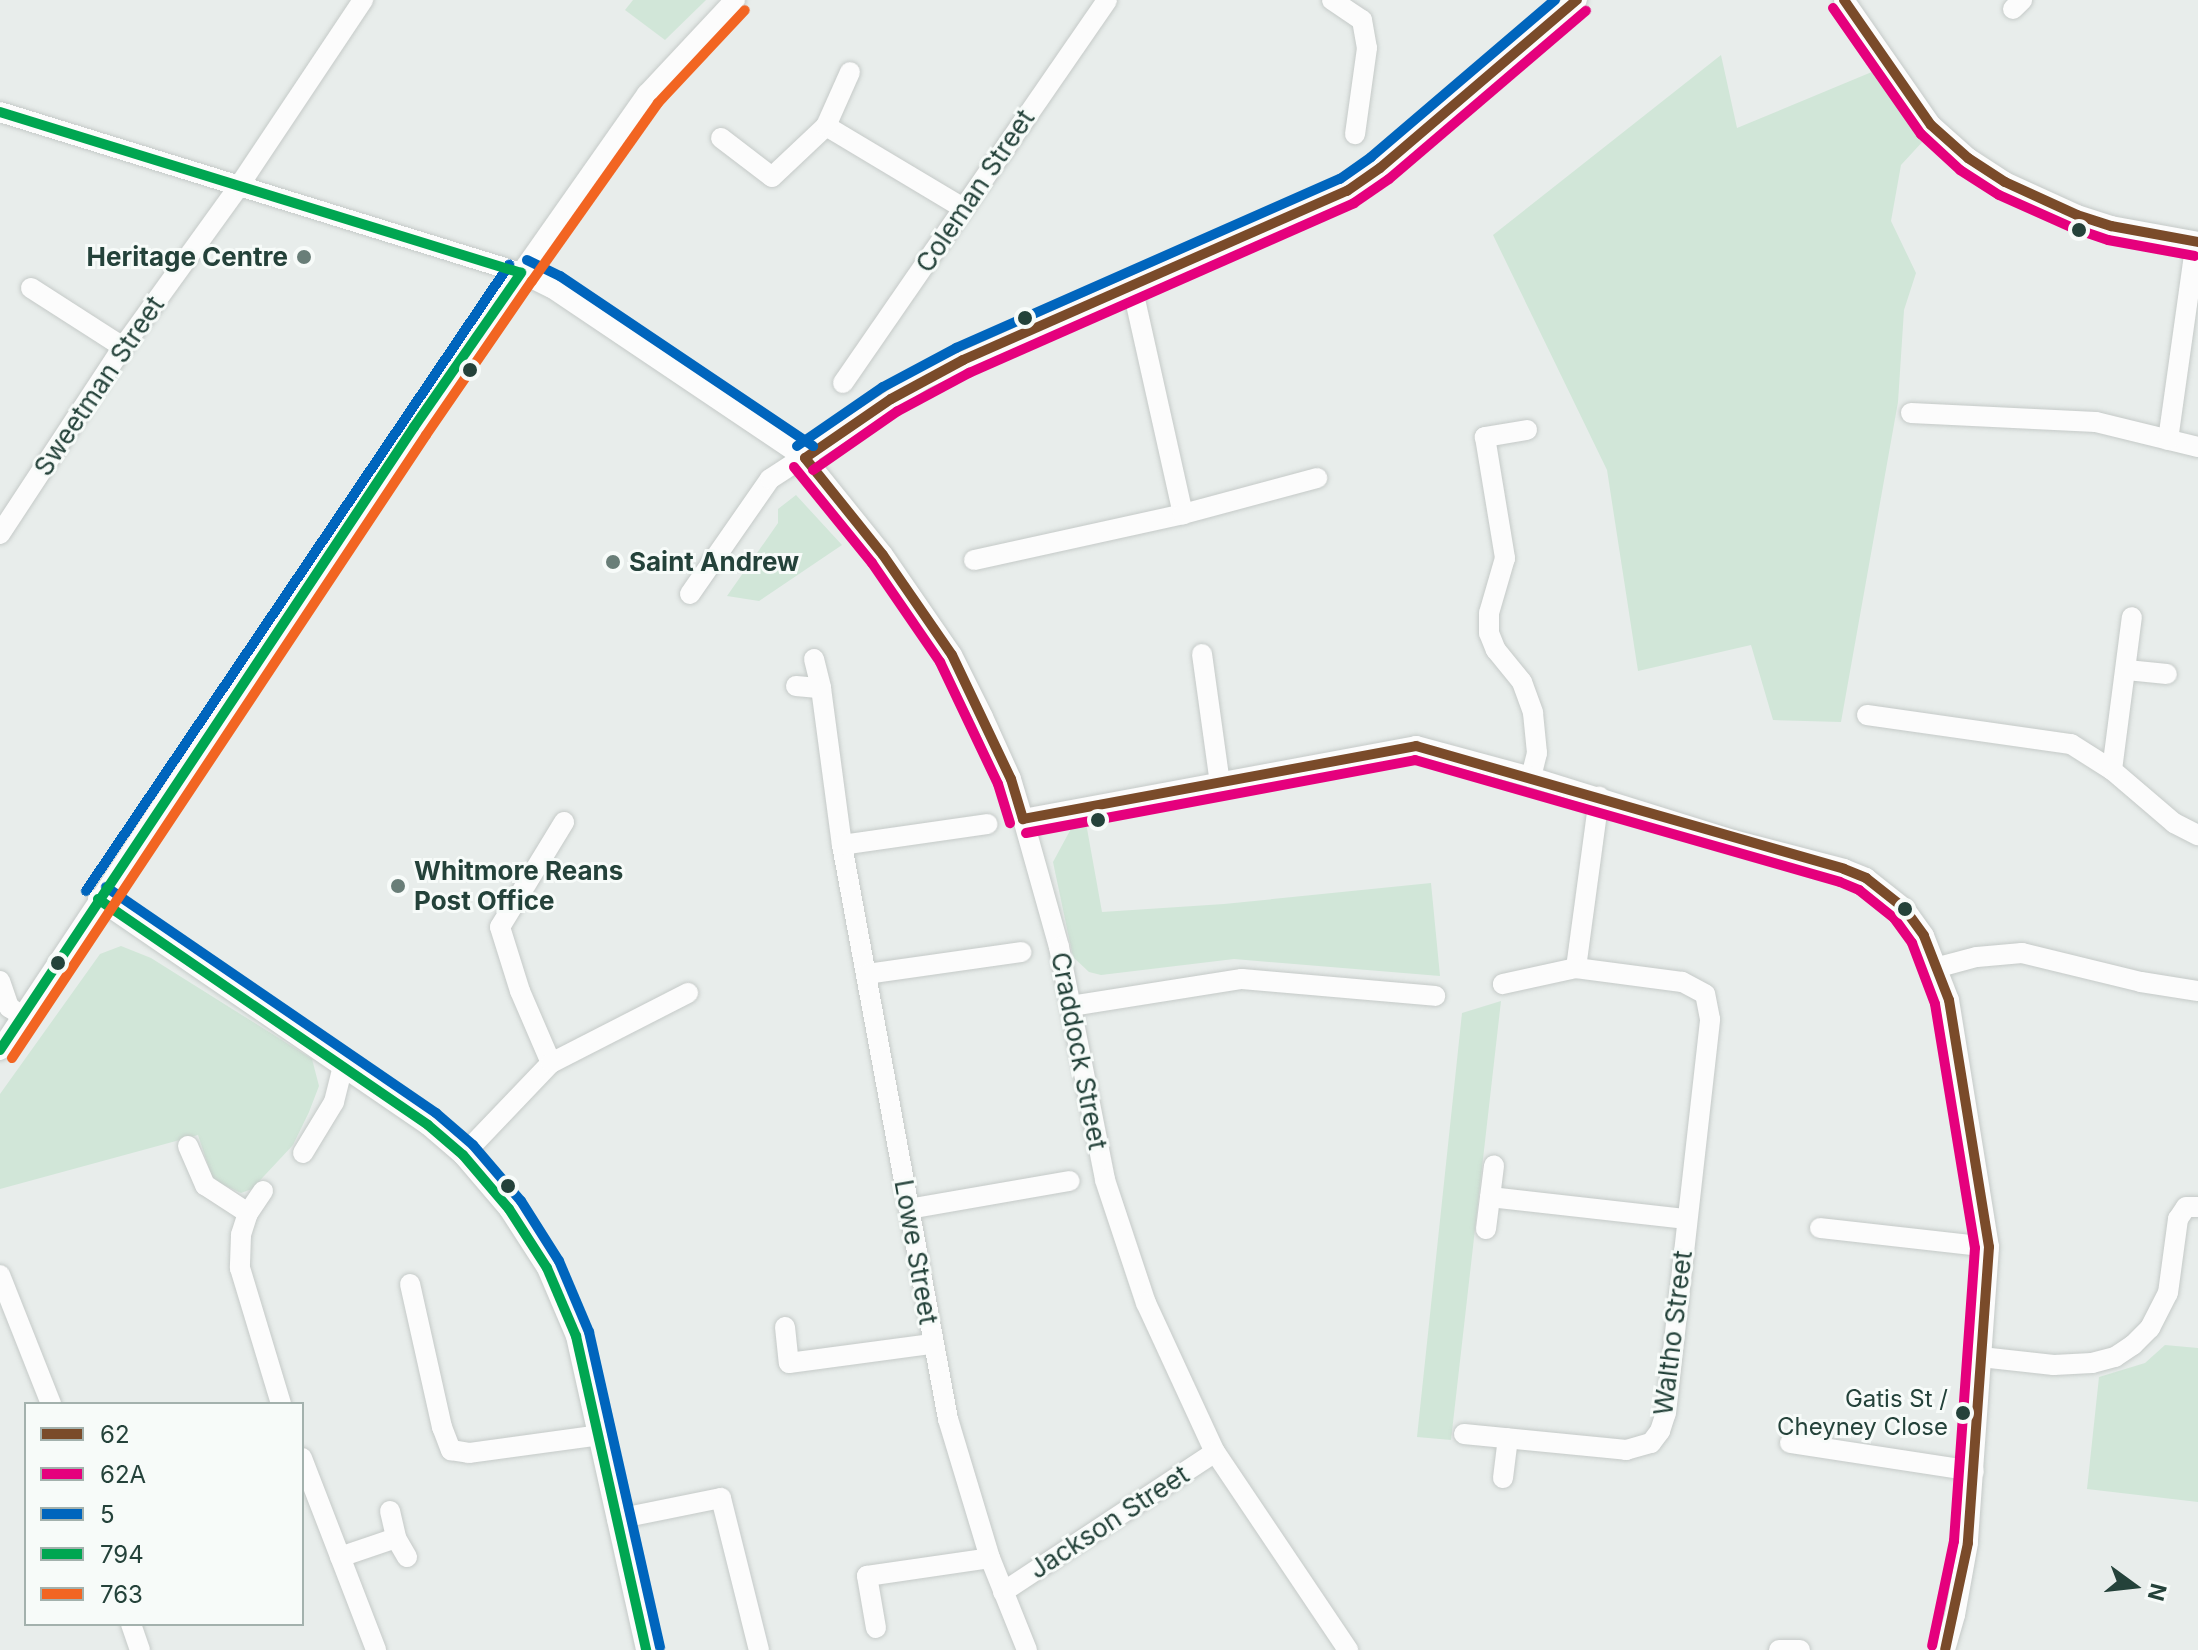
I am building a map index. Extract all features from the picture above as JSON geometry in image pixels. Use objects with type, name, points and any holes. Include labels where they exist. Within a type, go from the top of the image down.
[{"type":"street","name":"Sweetman Street","points":[[0,534],[123,347],[239,186],[363,0]]},
{"type":"street","points":[[0,1050],[98,899],[521,273],[647,94],[735,0]]},
{"type":"street","name":"Coleman Street","points":[[843,383],[1107,0]]},
{"type":"street","points":[[1332,0],[1362,20],[1367,48],[1355,134]]},
{"type":"street","points":[[690,594],[770,479],[924,379],[1347,191],[1365,180],[1577,0]]},
{"type":"street","points":[[1844,0],[1931,125],[1968,158],[2005,182],[2077,215],[2111,226],[2197,242],[2168,440]]},
{"type":"street","points":[[721,138],[772,177],[826,126],[850,72]]},
{"type":"street","name":"Craddock Street","points":[[0,112],[521,273],[552,288],[805,458],[883,555],[952,655],[1011,779],[1071,1006],[1105,1180],[1119,1228],[1158,1331],[1215,1452],[1348,1650]]},
{"type":"street","points":[[826,126],[963,208]]},
{"type":"street","points":[[1132,286],[1183,514]]},
{"type":"street","points":[[31,288],[123,347]]},
{"type":"street","points":[[1911,413],[2096,422],[2198,447]]},
{"type":"street","points":[[1527,430],[1485,437],[1505,558],[1489,613],[1489,633],[1496,650],[1522,682],[1533,713],[1538,745],[1531,777]]},
{"type":"street","points":[[974,560],[1183,514],[1317,478]]},
{"type":"street","points":[[2112,770],[2132,617]]},
{"type":"street","points":[[1202,654],[1220,783]]},
{"type":"street","name":"Lowe Street","points":[[814,659],[821,688],[842,845],[948,1419],[990,1558],[1027,1650]]},
{"type":"street","points":[[2127,670],[2167,674]]},
{"type":"street","points":[[796,686],[821,688]]},
{"type":"street","points":[[1867,715],[2071,744],[2112,770],[2174,823],[2198,835]]},
{"type":"street","points":[[1023,819],[1416,746],[1531,777],[1866,878],[1904,908],[1924,936],[1939,967],[1949,1000],[1968,1102],[1989,1247],[1964,1575],[1945,1650]]},
{"type":"street","points":[[1576,968],[1599,797]]},
{"type":"street","points":[[551,1063],[520,991],[500,927],[564,822]]},
{"type":"street","points":[[842,845],[987,824]]},
{"type":"street","points":[[98,899],[428,1125],[463,1155],[509,1209],[547,1268],[576,1336],[646,1650]]},
{"type":"street","points":[[867,974],[1021,952]]},
{"type":"street","points":[[1939,967],[1977,957],[2022,953],[2141,982],[2198,991]]},
{"type":"street","name":"Waltho Street","points":[[1464,1434],[1626,1450],[1651,1443],[1660,1431],[1666,1413],[1710,1019],[1705,994],[1682,982],[1576,968],[1503,984]]},
{"type":"street","points":[[1071,1006],[1242,979],[1435,996]]},
{"type":"street","points":[[0,981],[9,1007],[22,1016]]},
{"type":"street","points":[[463,1155],[551,1063],[688,993]]},
{"type":"street","points":[[303,1153],[334,1102],[343,1067]]},
{"type":"street","points":[[188,1146],[205,1185],[248,1213]]},
{"type":"street","points":[[1486,1229],[1494,1166]]},
{"type":"street","points":[[909,1209],[1070,1181]]},
{"type":"street","points":[[263,1191],[248,1213],[241,1235],[240,1268],[280,1402]]},
{"type":"street","name":"Waltho Street","points":[[1490,1197],[1687,1219]]},
{"type":"street","points":[[1981,1357],[2054,1365],[2092,1363],[2115,1357],[2133,1345],[2150,1328],[2168,1293],[2178,1219],[2186,1207],[2198,1207]]},
{"type":"street","points":[[1820,1228],[1989,1247]]},
{"type":"street","points":[[0,1275],[50,1402]]},
{"type":"street","points":[[410,1284],[442,1427],[451,1450],[469,1453],[600,1435]]},
{"type":"street","points":[[785,1327],[789,1363],[932,1344]]},
{"type":"street","points":[[1503,1478],[1508,1438]]},
{"type":"street","points":[[1790,1443],[1974,1471]]},
{"type":"street","name":"Jackson Street","points":[[1003,1592],[1215,1452]]},
{"type":"street","points":[[304,1463],[376,1650]]},
{"type":"street","points":[[617,1519],[721,1498],[759,1650]]},
{"type":"street","points":[[390,1511],[396,1538],[407,1557]]},
{"type":"street","points":[[340,1557],[396,1538]]},
{"type":"street","points":[[876,1628],[867,1576],[990,1558]]},
{"type":"street","points":[[132,1626],[140,1650]]},
{"type":"street","points":[[1779,1650],[1800,1650]]},
{"type":"green space","points":[[633,0],[706,0],[665,40],[625,10]]},
{"type":"green space","points":[[1721,55],[1737,128],[1879,69],[1925,139],[1901,165],[1891,221],[1916,273],[1904,310],[1898,402],[1841,722],[1773,720],[1751,645],[1638,671],[1607,470],[1493,235]]},
{"type":"green space","points":[[796,495],[842,545],[759,601],[727,596],[778,523],[778,509]]},
{"type":"green space","points":[[1086,823],[1102,912],[1224,904],[1431,883],[1440,976],[1234,959],[1101,975],[1089,972],[1073,957],[1053,862],[1073,825]]},
{"type":"green space","points":[[121,946],[151,958],[312,1059],[319,1086],[309,1112],[293,1145],[252,1189],[241,1193],[213,1180],[198,1135],[0,1189],[0,1094],[100,954]]},
{"type":"green space","points":[[1501,1001],[1451,1440],[1417,1437],[1462,1013]]},
{"type":"green space","points":[[2165,1345],[2198,1348],[2198,1502],[2087,1489],[2099,1377],[2145,1363]]},
{"type":"transit line","name":"5","points":[[797,446],[883,387],[956,348],[1340,179],[1371,157],[1555,0]]},
{"type":"transit line","name":"62","points":[[805,458],[891,399],[963,360],[1347,191],[1380,168],[1577,0]]},
{"type":"transit line","name":"62","points":[[1844,0],[1931,125],[1968,158],[2005,182],[2077,215],[2111,226],[2198,242]]},
{"type":"transit line","name":"62A","points":[[1833,8],[1921,134],[1960,170],[1999,195],[2073,228],[2108,240],[2195,256]]},
{"type":"transit line","name":"763","points":[[12,1058],[426,435],[532,281],[658,103],[745,10]]},
{"type":"transit line","name":"62A","points":[[813,470],[898,411],[969,373],[1354,203],[1389,179],[1586,11]]},
{"type":"transit line","name":"794","points":[[0,112],[521,273]]},
{"type":"transit line","name":"5","points":[[527,260],[560,276],[813,446]]},
{"type":"transit line","name":"5","points":[[86,891],[509,265]]},
{"type":"transit line","name":"794","points":[[0,1050],[414,427],[521,273]]},
{"type":"transit line","name":"62","points":[[805,458],[883,555],[952,655],[1011,779],[1023,819]]},
{"type":"transit line","name":"62A","points":[[794,467],[872,563],[940,662],[998,784],[1010,823]]},
{"type":"transit line","name":"62","points":[[1023,819],[1416,746],[1844,869],[1866,878],[1904,908],[1924,936],[1949,1000],[1989,1247],[1968,1543],[1945,1650]]},
{"type":"transit line","name":"62A","points":[[1026,833],[1415,760],[1840,882],[1859,890],[1894,918],[1912,943],[1935,1004],[1975,1248],[1954,1541],[1932,1646]]},
{"type":"transit line","name":"5","points":[[106,887],[436,1113],[473,1145],[521,1201],[559,1261],[589,1332],[660,1647]]},
{"type":"transit line","name":"794","points":[[98,899],[428,1125],[463,1155],[509,1209],[547,1268],[576,1336],[646,1650]]},
{"type":"place","name":"Heritage Centre","points":[[304,257]]},
{"type":"place","name":"Saint Andrew","points":[[613,562]]},
{"type":"place","name":"Whitmore Reans Post Office","points":[[398,886]]},
{"type":"place","name":"Gatis St / Cheyney Close","points":[[1963,1413]]}]
